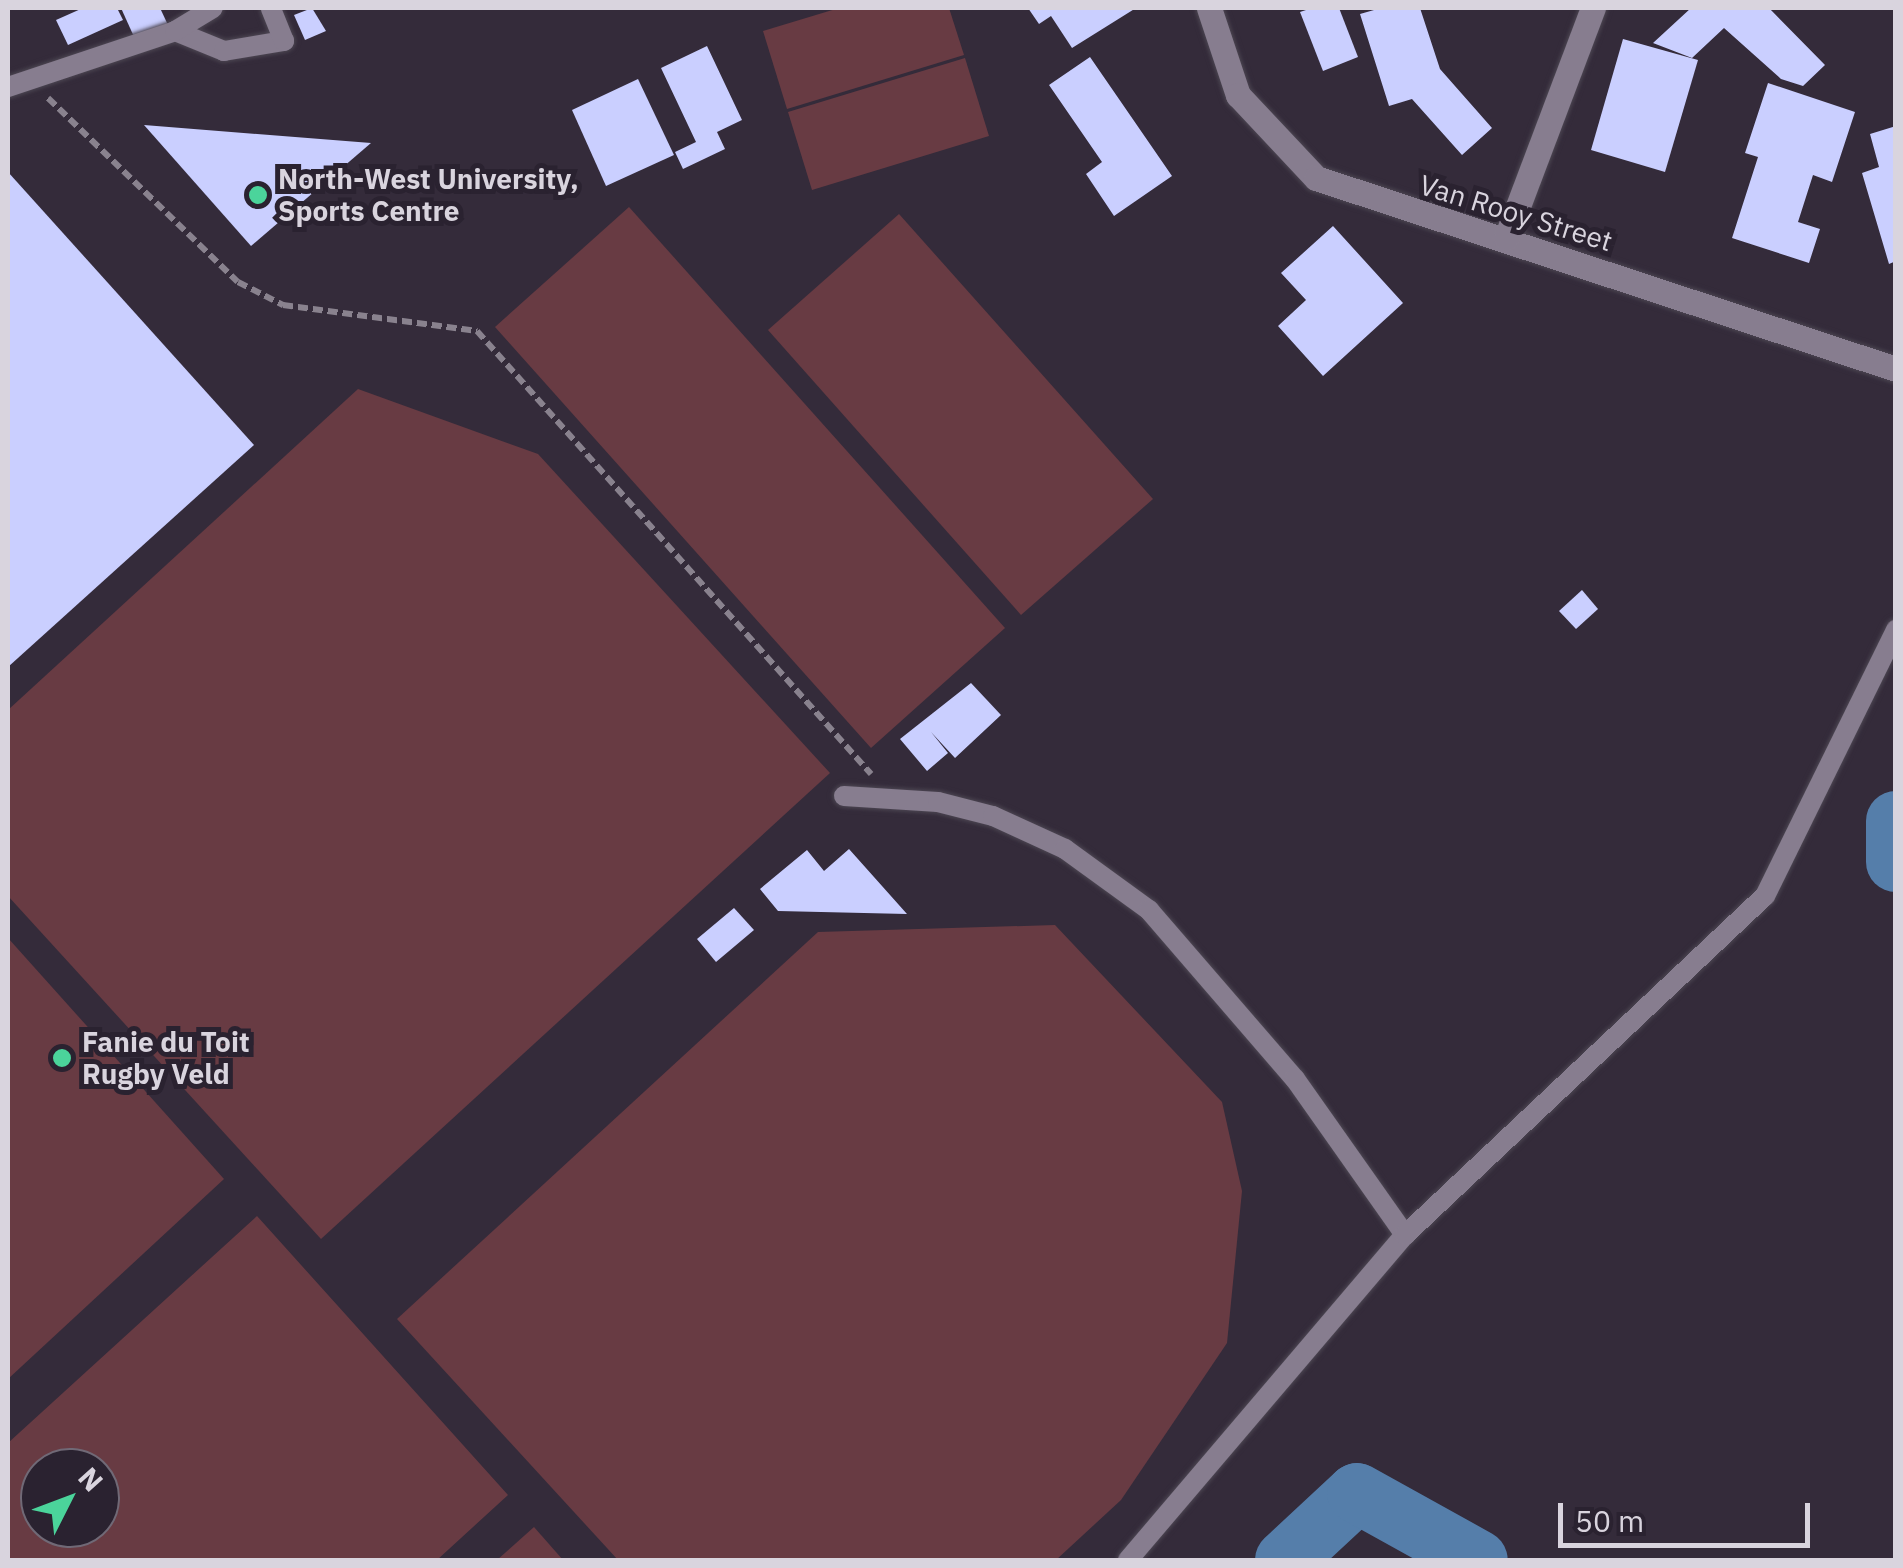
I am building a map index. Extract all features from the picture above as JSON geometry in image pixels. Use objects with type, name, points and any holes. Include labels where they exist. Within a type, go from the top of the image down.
[{"type":"street","name":"Van Rooy Street","points":[[1209,8],[1238,95],[1316,178],[1896,369]]},
{"type":"street","points":[[1506,238],[1593,8]]},
{"type":"lane","points":[[8,87],[175,31],[214,8]]},
{"type":"lane","points":[[175,31],[224,51],[284,41],[271,8]]},
{"type":"lane","points":[[1128,1560],[1405,1235],[1765,896],[1896,630]]},
{"type":"lane","points":[[844,796],[993,816],[1065,849],[1149,910],[1296,1079],[1405,1235]]},
{"type":"path","points":[[30,80],[238,282],[282,304],[476,331],[892,800]]},
{"type":"shaded area","points":[[839,8],[949,8],[964,55],[787,109],[763,31]]},
{"type":"shaded area","points":[[965,58],[989,136],[812,190],[788,112]]},
{"type":"shaded area","points":[[629,207],[1005,628],[871,748],[495,327]]},
{"type":"shaded area","points":[[899,214],[1153,499],[1021,615],[768,330]]},
{"type":"shaded area","points":[[358,389],[538,454],[830,773],[321,1239],[8,896],[8,710]]},
{"type":"shaded area","points":[[1055,925],[1222,1102],[1242,1191],[1227,1343],[1121,1500],[1056,1560],[618,1560],[397,1319],[818,932]]},
{"type":"shaded area","name":"Fanie du Toit Rugby Veld","points":[[8,938],[224,1179],[8,1379]]},
{"type":"shaded area","points":[[257,1216],[508,1495],[437,1560],[8,1560],[8,1443]]},
{"type":"shaded area","points":[[534,1527],[563,1560],[497,1560]]},
{"type":"building","points":[[83,8],[117,8],[123,20],[68,45],[56,20]]},
{"type":"building","points":[[121,8],[160,8],[168,25],[135,39]]},
{"type":"building","points":[[312,8],[326,31],[305,40],[294,15]]},
{"type":"building","points":[[1028,8],[1136,8],[1072,48],[1051,16],[1039,24]]},
{"type":"building","points":[[1339,8],[1358,57],[1323,71],[1300,12]]},
{"type":"building","points":[[1381,8],[1420,8],[1440,69],[1492,128],[1462,155],[1412,99],[1389,106],[1360,14]]},
{"type":"building","points":[[1691,8],[1769,8],[1825,65],[1803,86],[1781,79],[1724,28],[1692,58],[1653,43]]},
{"type":"building","points":[[1623,39],[1698,60],[1665,172],[1591,150]]},
{"type":"building","points":[[707,46],[742,120],[717,132],[725,149],[683,169],[675,152],[696,142],[661,68]]},
{"type":"building","points":[[1090,57],[1172,176],[1114,216],[1086,174],[1102,162],[1049,85]]},
{"type":"building","points":[[638,79],[674,155],[606,186],[572,110]]},
{"type":"building","points":[[1768,83],[1855,112],[1832,182],[1813,175],[1798,222],[1820,229],[1809,263],[1732,238],[1758,157],[1745,153]]},
{"type":"building","name":"North-West University, Sports Centre","points":[[144,125],[371,143],[251,246]]},
{"type":"building","points":[[1896,126],[1896,261],[1889,264],[1862,173],[1879,167],[1870,134]]},
{"type":"building","points":[[8,172],[254,445],[8,667]]},
{"type":"building","points":[[1333,226],[1403,303],[1323,376],[1278,326],[1306,300],[1281,273]]},
{"type":"building","points":[[1582,590],[1598,609],[1576,629],[1559,611]]},
{"type":"building","points":[[971,683],[1001,715],[955,758],[931,732],[948,753],[927,771],[900,739]]},
{"type":"building","points":[[849,849],[907,914],[778,911],[760,889],[807,850],[824,871]]},
{"type":"building","points":[[734,908],[754,930],[716,962],[697,939]]},
{"type":"waterway","points":[[1896,821],[1896,862]]},
{"type":"waterway","points":[[1285,1560],[1357,1493],[1478,1560]]},
{"type":"place","name":"North-West University, Sports Centre","points":[[258,195]]},
{"type":"place","name":"Fanie du Toit Rugby Veld","points":[[62,1058]]}]
